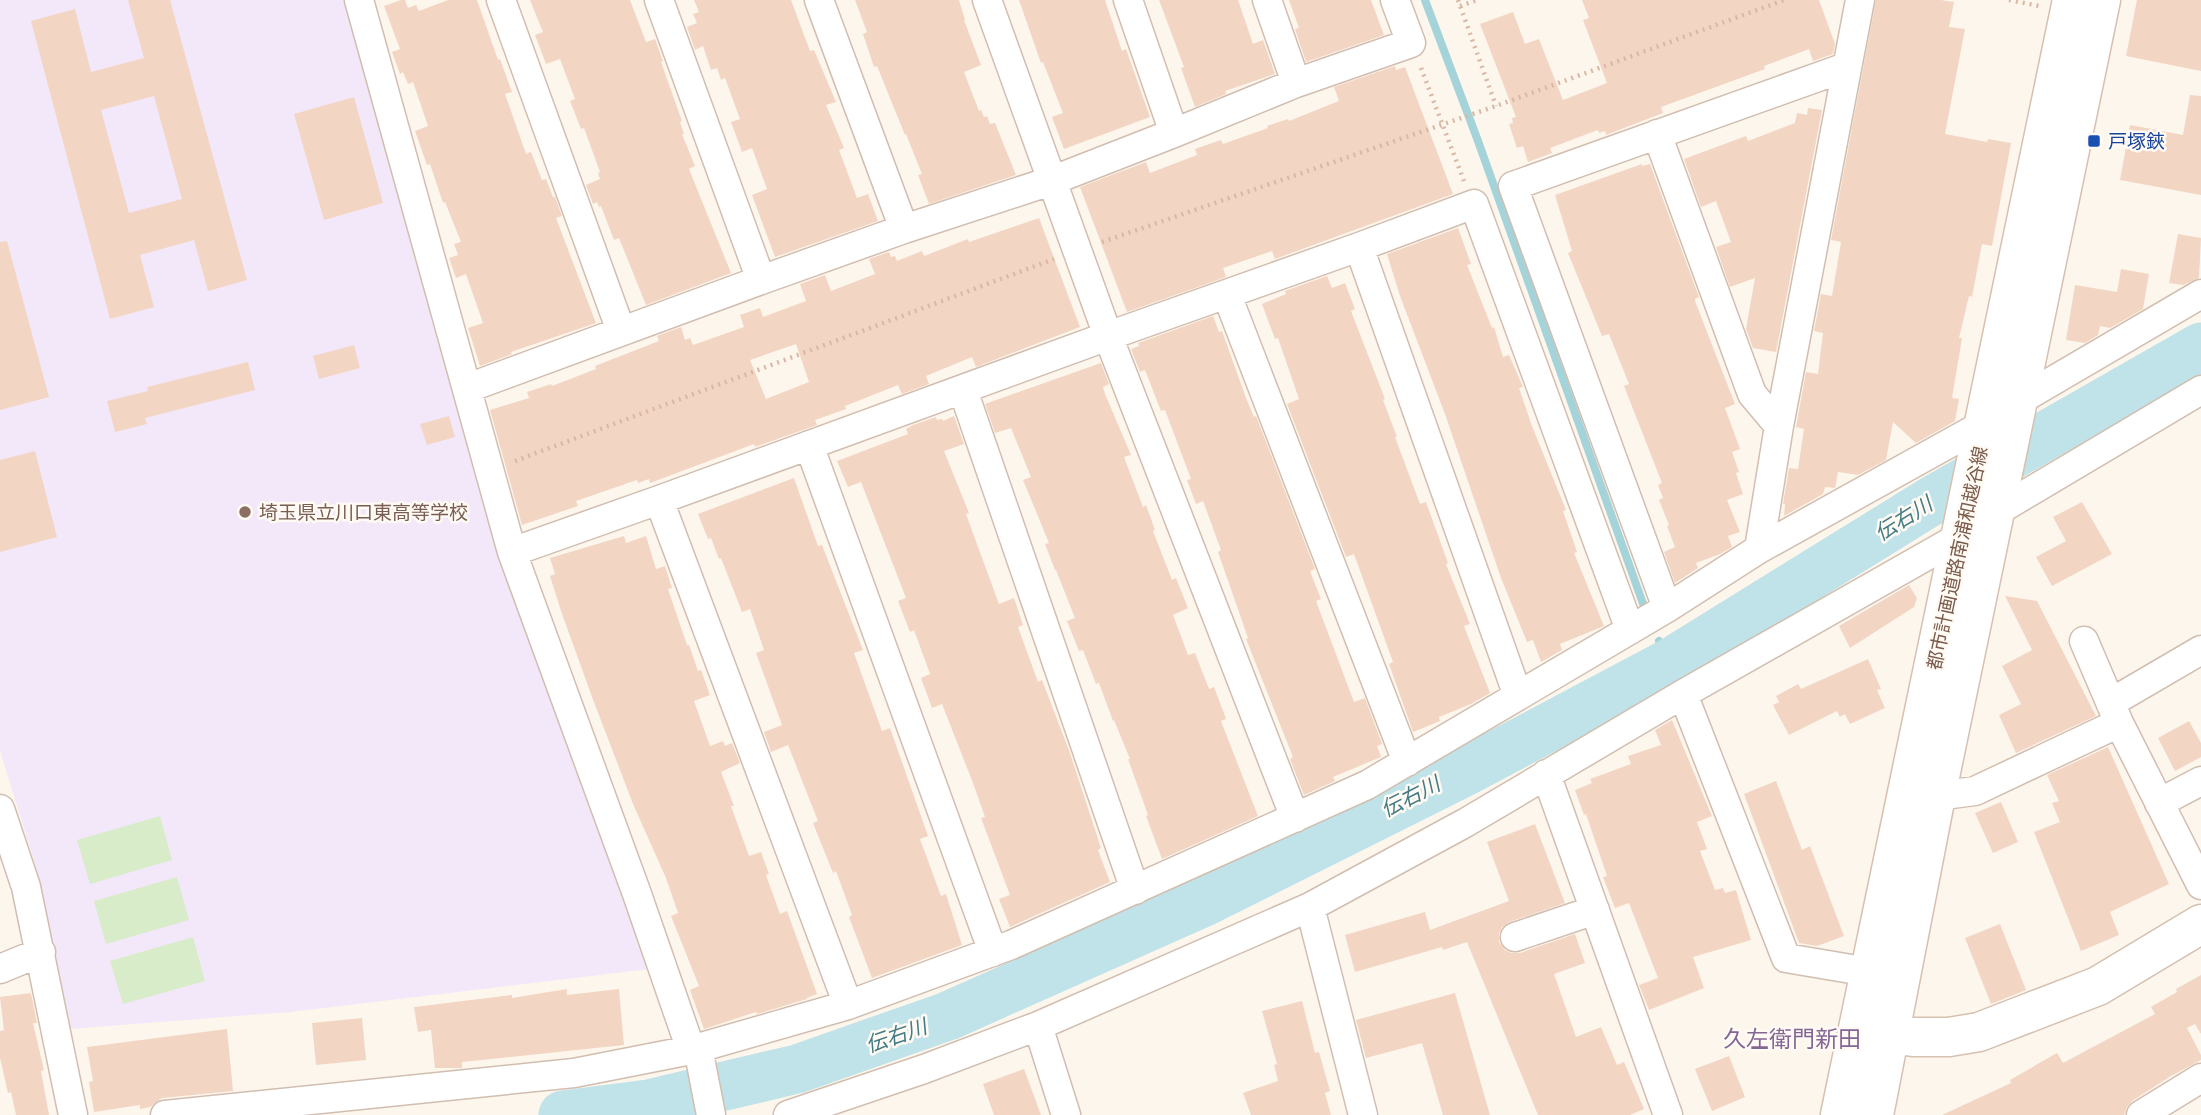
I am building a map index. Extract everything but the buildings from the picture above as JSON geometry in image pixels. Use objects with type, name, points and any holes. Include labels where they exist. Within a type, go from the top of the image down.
[{"type":"street","points":[[359,0],[512,552],[694,1049],[711,1115]]},
{"type":"street","points":[[501,0],[621,331]]},
{"type":"street","points":[[659,0],[761,280]]},
{"type":"street","points":[[819,0],[904,229]]},
{"type":"street","points":[[987,0],[1108,336],[1295,818]]},
{"type":"street","points":[[1128,0],[1174,133]]},
{"type":"street","points":[[1267,0],[1296,83]]},
{"type":"street","points":[[468,388],[904,229],[1051,181],[1296,83],[1411,43],[1395,0]]},
{"type":"street","points":[[1759,549],[1779,426],[1860,0]]},
{"type":"street","name":"都市計画道路南浦和越谷線","points":[[1999,425],[2072,0]]},
{"type":"street","name":"都市計画道路南浦和越谷線","points":[[1840,1115],[1874,1032],[1999,425],[2101,0]]},
{"type":"street","points":[[1667,608],[1513,186],[1846,67]]},
{"type":"street","points":[[1657,134],[1752,394],[1779,426]]},
{"type":"street","points":[[512,552],[1474,204],[1630,630]]},
{"type":"street","points":[[1359,247],[1518,696]]},
{"type":"street","points":[[165,1115],[574,1073],[694,1049],[848,1005],[993,952],[1367,785],[1667,608],[1759,549],[1999,425],[2201,294]]},
{"type":"street","points":[[1227,295],[1407,762]]},
{"type":"street","points":[[963,390],[1135,890]]},
{"type":"street","points":[[788,1115],[821,1110],[1038,1026],[1310,907],[1465,823],[1980,516],[2201,390]]},
{"type":"street","points":[[809,445],[993,952]]},
{"type":"street","points":[[659,500],[848,1005]]},
{"type":"street","points":[[2084,641],[2159,803],[2201,885]]},
{"type":"street","points":[[1921,796],[1975,791],[2116,713],[2201,650]]},
{"type":"street","points":[[1683,694],[1786,958],[1869,972]]},
{"type":"street","points":[[1546,774],[1668,1115]]},
{"type":"street","points":[[2159,803],[2201,781]]},
{"type":"street","name":"都市計画道路南浦和越谷線","points":[[1874,1115],[1874,1032],[1869,972],[1921,796]]},
{"type":"street","points":[[1,816],[26,887],[73,1115]]},
{"type":"street","points":[[1310,907],[1363,1115]]},
{"type":"street","points":[[1515,937],[1595,911]]},
{"type":"street","points":[[1874,1032],[1913,1037],[1949,1037],[1979,1032],[2098,986],[2201,924]]},
{"type":"street","points":[[0,969],[41,951]]},
{"type":"street","points":[[1038,1026],[1066,1115]]},
{"type":"street","points":[[2141,1115],[2201,1079]]},
{"type":"path","points":[[1477,0],[1459,3],[1496,106]]},
{"type":"path","points":[[488,472],[1077,250],[1496,106],[1784,0]]},
{"type":"path","points":[[1411,43],[1474,204]]},
{"type":"shaded area","name":"埼玉県立川口東高等学校","points":[[0,0],[345,0],[508,580],[649,969],[290,1012],[69,1029],[35,864],[0,751]]},
{"type":"green space","points":[[160,816],[172,860],[90,884],[77,840]]},
{"type":"green space","points":[[177,877],[189,920],[106,944],[94,901]]},
{"type":"green space","points":[[193,937],[205,981],[123,1004],[110,961]]},
{"type":"waterway","points":[[1425,0],[1646,612]]},
{"type":"waterway","name":"伝右川","points":[[563,1115],[648,1104],[797,1069],[948,1016],[1206,901],[1466,771],[1668,664],[1933,500],[2201,347]]},
{"type":"waterway","points":[[1659,641],[1668,664]]},
{"type":"place","name":"戸塚鋏","points":[[2094,141]]},
{"type":"place","name":"埼玉県立川口東高等学校","points":[[245,512]]},
{"type":"district","name":"久左衛門新田","points":[[1792,1038]]}]
